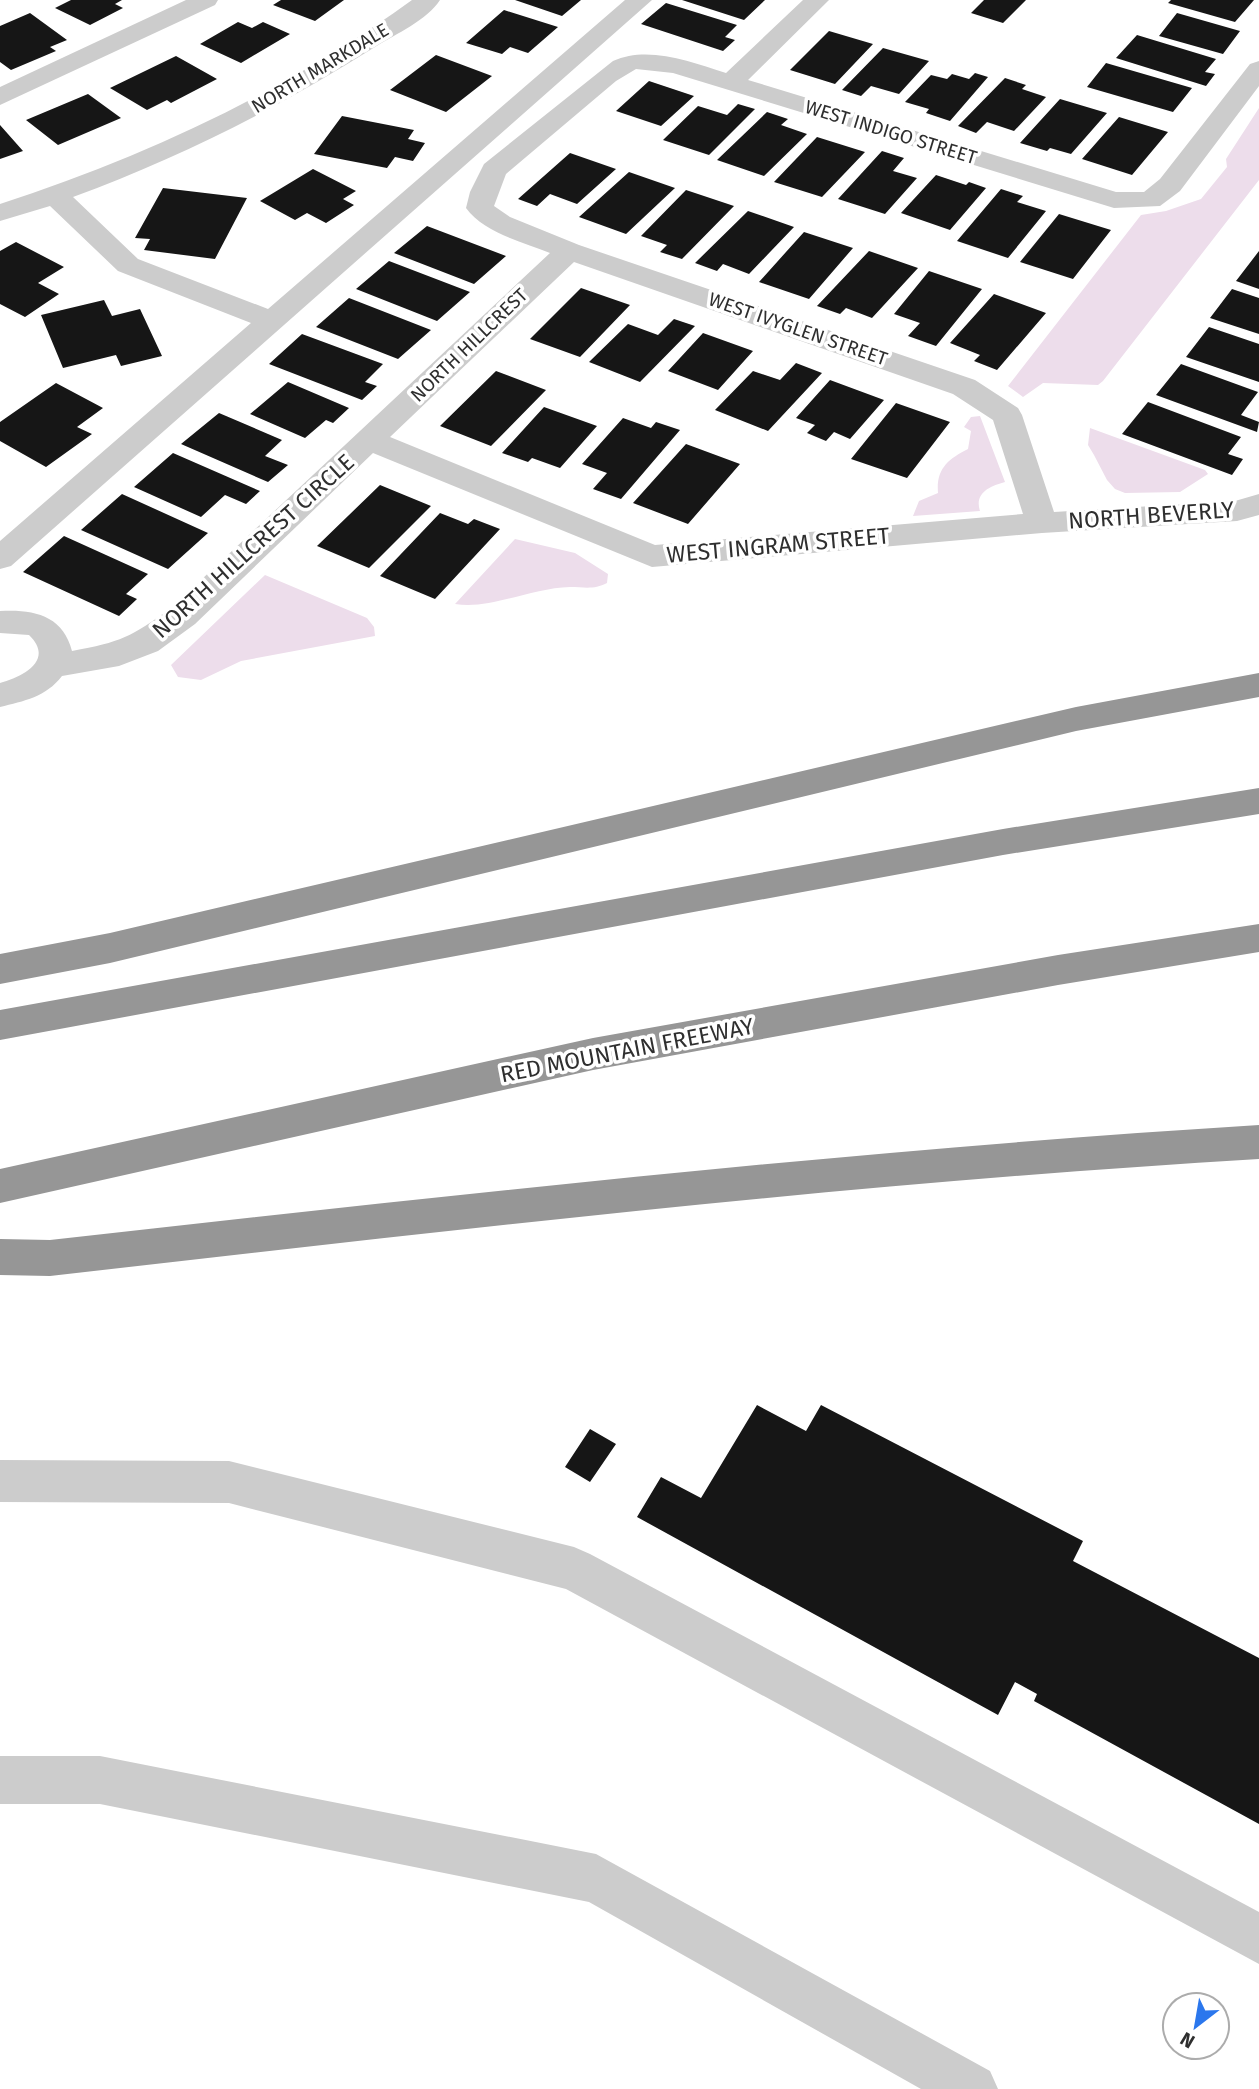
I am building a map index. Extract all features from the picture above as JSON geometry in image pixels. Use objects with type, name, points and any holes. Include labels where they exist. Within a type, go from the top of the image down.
[{"type":"highway","points":[[0,969],[110,948],[1076,719],[1259,685]]},
{"type":"highway","points":[[0,1025],[1003,842],[1259,802]]},
{"type":"highway","name":"RED MOUNTAIN FREEWAY","points":[[0,1186],[593,1054],[1058,970],[1259,938]]},
{"type":"highway","points":[[0,1257],[50,1258],[699,1185],[1062,1152],[1259,1142]]},
{"type":"street","points":[[0,97],[206,0]]},
{"type":"street","name":"NORTH MARKDALE","points":[[0,213],[220,138],[428,0]]},
{"type":"street","points":[[0,558],[640,0]]},
{"type":"street","points":[[731,82],[817,0]]},
{"type":"street","name":"WEST INDIGO STREET","points":[[480,208],[494,170],[607,76],[633,61],[676,65],[1114,200],[1150,200],[1170,185],[1257,76]]},
{"type":"street","points":[[56,196],[128,265],[272,321]]},
{"type":"street","name":"WEST IVYGLEN STREET","points":[[480,208],[500,223],[569,251],[964,387],[1007,415],[1042,523]]},
{"type":"street","name":"NORTH HILLCREST","points":[[369,440],[569,251]]},
{"type":"street","name":"WEST INGRAM STREET","points":[[369,440],[652,556],[1042,523]]},
{"type":"street","name":"NORTH HILLCREST CIRCLE","points":[[0,695],[29,687],[44,678],[53,666],[119,654],[146,643],[183,616],[369,440]]},
{"type":"street","name":"NORTH BEVERLY","points":[[1042,523],[1237,511],[1259,504]]},
{"type":"street","points":[[0,622],[22,622],[49,633],[57,654],[53,666]]},
{"type":"street","points":[[0,1481],[229,1482],[574,1569],[1259,1939]]},
{"type":"street","points":[[0,1780],[100,1780],[596,1879],[972,2089]]},
{"type":"shaded area","points":[[1259,108],[1259,180],[1103,381],[1098,385],[1043,383],[1023,397],[1008,386],[1141,215],[1166,211],[1201,199],[1227,167],[1226,159]]},
{"type":"shaded area","points":[[980,416],[1005,482],[989,488],[981,495],[980,511],[913,516],[919,501],[938,493],[939,477],[945,466],[968,449],[971,431],[964,427],[971,417]]},
{"type":"shaded area","points":[[1090,428],[1205,470],[1208,474],[1180,492],[1125,493],[1115,489],[1107,480],[1088,445]]},
{"type":"shaded area","points":[[515,539],[575,553],[608,574],[607,583],[593,587],[555,588],[482,604],[455,604]]},
{"type":"shaded area","points":[[265,575],[367,618],[374,627],[375,636],[241,661],[201,680],[178,677],[171,665]]},
{"type":"building","points":[[71,0],[122,0],[115,4],[123,8],[90,25],[55,8]]},
{"type":"building","points":[[281,0],[344,0],[315,21],[273,5]]},
{"type":"building","points":[[515,0],[581,0],[562,16]]},
{"type":"building","points":[[682,0],[765,0],[744,20]]},
{"type":"building","points":[[984,0],[1026,0],[1003,23],[971,13]]},
{"type":"building","points":[[1171,0],[1254,0],[1235,22],[1168,3]]},
{"type":"building","points":[[666,3],[737,25],[725,37],[735,40],[723,51],[641,24]]},
{"type":"building","points":[[504,10],[558,27],[528,53],[510,47],[502,54],[466,43]]},
{"type":"building","points":[[30,13],[67,40],[50,47],[56,51],[11,70],[0,62],[0,26]]},
{"type":"building","points":[[1177,13],[1240,31],[1223,54],[1159,36]]},
{"type":"building","points":[[238,22],[252,28],[263,22],[290,34],[241,63],[200,44]]},
{"type":"building","points":[[829,31],[873,44],[835,84],[790,70]]},
{"type":"building","points":[[1137,35],[1216,59],[1205,72],[1215,74],[1206,86],[1116,58]]},
{"type":"building","points":[[883,48],[929,61],[899,94],[871,86],[861,96],[842,90]]},
{"type":"building","points":[[436,55],[492,76],[446,112],[390,90]]},
{"type":"building","points":[[176,56],[217,79],[171,103],[167,100],[147,110],[110,88]]},
{"type":"building","points":[[1106,63],[1192,88],[1173,112],[1087,87]]},
{"type":"building","points":[[975,73],[988,77],[950,121],[926,113],[929,109],[905,102],[931,75],[947,79],[952,74],[969,79]]},
{"type":"building","points":[[1005,78],[1026,85],[1022,89],[1046,97],[1014,131],[987,122],[976,133],[958,126]]},
{"type":"building","points":[[649,81],[694,96],[661,126],[616,111]]},
{"type":"building","points":[[88,94],[121,118],[58,145],[26,120]]},
{"type":"building","points":[[1060,99],[1107,113],[1071,154],[1050,148],[1047,151],[1020,143]]},
{"type":"building","points":[[738,104],[755,109],[709,155],[663,140],[698,106],[727,115]]},
{"type":"building","points":[[767,112],[788,119],[781,125],[807,134],[764,176],[717,160]]},
{"type":"building","points":[[342,116],[414,130],[408,139],[425,143],[413,161],[395,157],[387,168],[314,154]]},
{"type":"building","points":[[1119,117],[1168,132],[1132,175],[1082,159]]},
{"type":"building","points":[[0,125],[23,151],[0,159]]},
{"type":"building","points":[[817,137],[865,152],[822,197],[774,182]]},
{"type":"building","points":[[882,151],[904,158],[893,171],[917,178],[885,214],[838,199]]},
{"type":"building","points":[[570,153],[616,169],[577,204],[550,194],[537,206],[518,199]]},
{"type":"building","points":[[313,169],[356,191],[343,199],[354,205],[326,223],[307,213],[295,220],[260,201]]},
{"type":"building","points":[[629,172],[675,188],[626,234],[579,217]]},
{"type":"building","points":[[936,175],[966,185],[969,182],[986,188],[950,230],[901,213]]},
{"type":"building","points":[[163,188],[247,198],[215,259],[144,250],[150,239],[135,238]]},
{"type":"building","points":[[1001,189],[1023,196],[1017,202],[1046,211],[1008,258],[957,241]]},
{"type":"building","points":[[686,190],[734,206],[682,259],[660,252],[667,245],[641,236]]},
{"type":"building","points":[[748,211],[794,227],[749,274],[723,264],[717,271],[695,263]]},
{"type":"building","points":[[1059,214],[1111,230],[1073,279],[1020,262]]},
{"type":"building","points":[[427,226],[506,256],[474,284],[394,253]]},
{"type":"building","points":[[804,232],[853,248],[809,299],[759,282]]},
{"type":"building","points":[[16,242],[64,267],[38,283],[59,294],[25,317],[0,304],[0,251]]},
{"type":"building","points":[[869,251],[918,268],[872,318],[846,308],[840,314],[817,306]]},
{"type":"building","points":[[1259,251],[1259,289],[1236,281]]},
{"type":"building","points":[[389,261],[470,292],[437,321],[356,289]]},
{"type":"building","points":[[929,271],[982,289],[936,346],[908,336],[920,323],[894,314]]},
{"type":"building","points":[[581,288],[630,305],[580,357],[530,339]]},
{"type":"building","points":[[1232,289],[1259,298],[1259,334],[1210,318]]},
{"type":"building","points":[[994,294],[1046,313],[997,370],[974,361],[980,355],[950,343]]},
{"type":"building","points":[[349,298],[431,330],[398,359],[316,327]]},
{"type":"building","points":[[104,300],[112,316],[140,309],[162,356],[121,366],[116,355],[63,368],[41,315]]},
{"type":"building","points":[[674,319],[695,326],[640,382],[589,362],[628,324],[658,335]]},
{"type":"building","points":[[1209,327],[1259,344],[1259,382],[1186,357]]},
{"type":"building","points":[[703,333],[753,351],[718,390],[668,371]]},
{"type":"building","points":[[302,334],[383,364],[365,382],[377,386],[362,400],[269,364]]},
{"type":"building","points":[[796,363],[822,373],[768,431],[715,410],[753,371],[780,380]]},
{"type":"building","points":[[1181,364],[1258,392],[1241,415],[1259,422],[1257,432],[1156,395]]},
{"type":"building","points":[[496,371],[546,390],[491,446],[440,426]]},
{"type":"building","points":[[830,380],[884,400],[850,439],[834,432],[826,441],[807,433],[815,425],[796,418]]},
{"type":"building","points":[[288,382],[349,408],[333,423],[326,420],[305,438],[250,414]]},
{"type":"building","points":[[56,383],[103,408],[77,427],[92,434],[46,467],[0,441],[0,422]]},
{"type":"building","points":[[1148,402],[1241,437],[1228,454],[1243,459],[1232,475],[1122,434]]},
{"type":"building","points":[[896,403],[950,422],[907,478],[851,459]]},
{"type":"building","points":[[544,407],[597,426],[560,468],[532,458],[528,462],[502,453]]},
{"type":"building","points":[[219,413],[282,440],[265,456],[288,465],[268,482],[181,444]]},
{"type":"building","points":[[623,418],[651,428],[656,422],[680,430],[621,499],[593,489],[607,473],[582,464]]},
{"type":"building","points":[[686,444],[740,464],[688,524],[633,503]]},
{"type":"building","points":[[173,453],[260,491],[246,504],[225,495],[201,517],[134,487]]},
{"type":"building","points":[[380,485],[431,506],[369,568],[317,546]]},
{"type":"building","points":[[122,494],[208,533],[168,569],[81,530]]},
{"type":"building","points":[[440,513],[468,524],[474,519],[500,529],[435,599],[380,576]]},
{"type":"building","points":[[64,536],[148,574],[126,594],[137,599],[119,616],[23,572]]},
{"type":"building","points":[[757,1405],[806,1431],[821,1405],[1083,1541],[1073,1561],[1259,1658],[1259,1824],[1034,1701],[1037,1694],[1015,1682],[998,1715],[637,1517],[661,1477],[701,1498]]},
{"type":"building","points":[[590,1429],[616,1444],[590,1482],[565,1467]]}]
